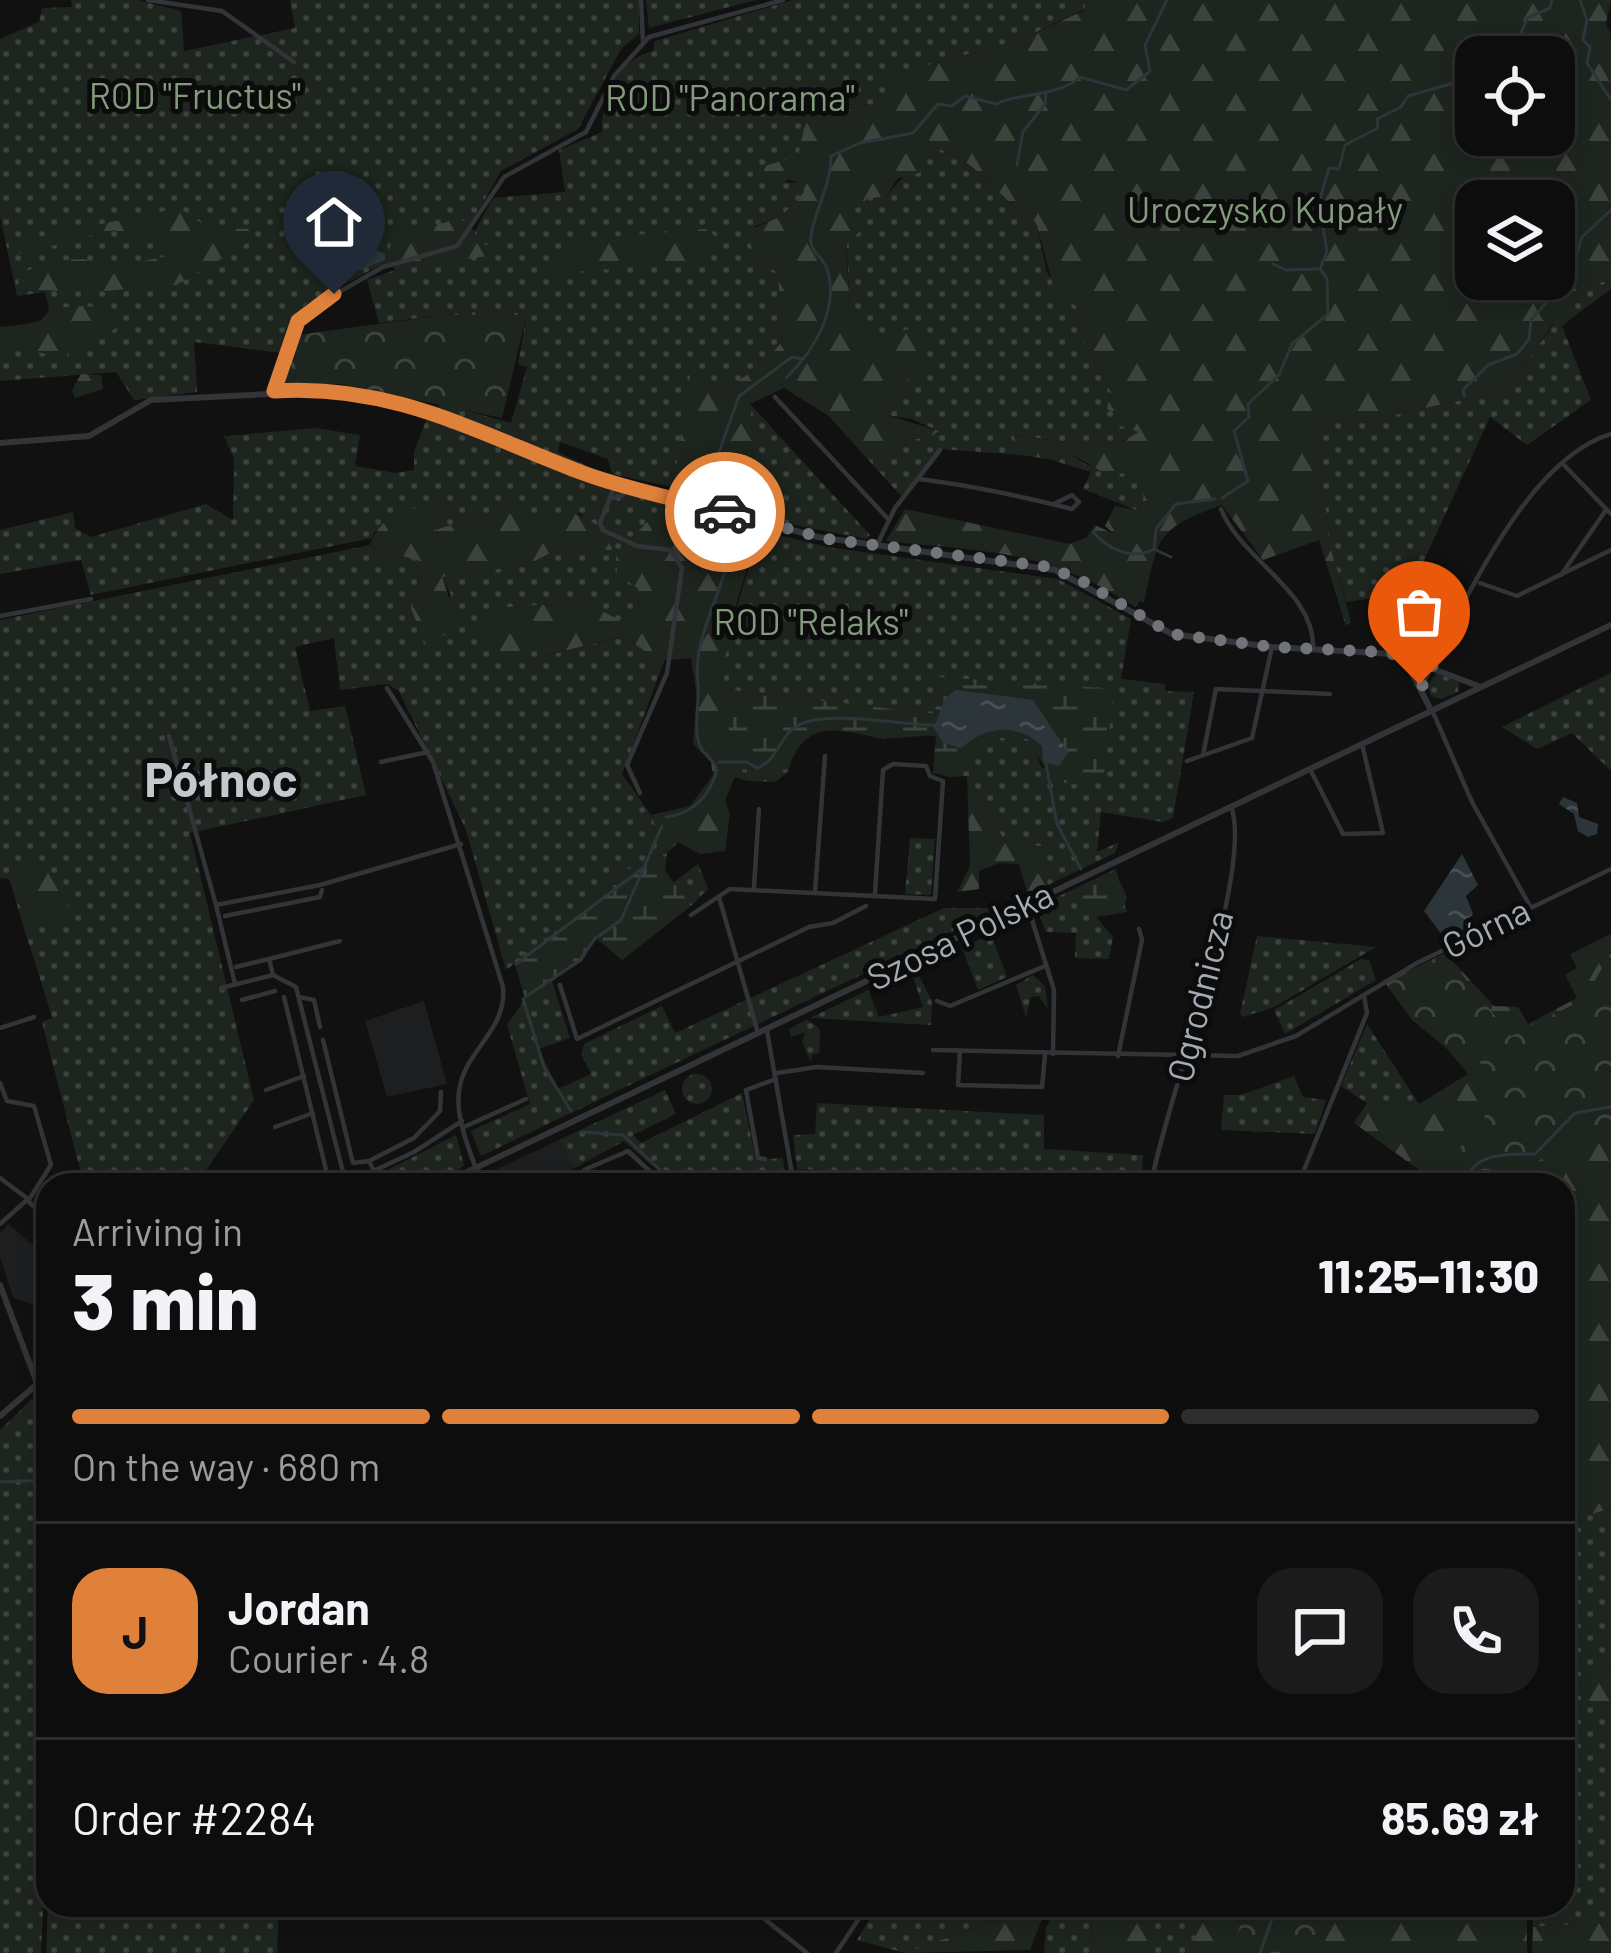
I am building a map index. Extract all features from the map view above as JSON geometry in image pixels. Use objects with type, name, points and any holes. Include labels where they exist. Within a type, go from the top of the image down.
[{"type":"street","points":[[148,0],[222,10],[294,62]]},
{"type":"street","points":[[641,0],[644,42]]},
{"type":"street","points":[[274,391],[304,312],[383,267],[457,246],[504,177],[586,131],[614,76],[644,42],[659,32],[784,0]]},
{"type":"street","points":[[0,443],[86,437],[151,400],[335,388],[409,405],[616,483],[824,538],[1043,566],[1079,579],[1163,631],[1272,647],[1402,655],[1481,687]]},
{"type":"street","points":[[775,397],[889,520]]},
{"type":"street","points":[[1421,688],[1533,492],[1579,448],[1610,437]]},
{"type":"street","points":[[877,545],[889,520],[940,450]]},
{"type":"street","points":[[1561,575],[1609,512],[1563,464]]},
{"type":"street","points":[[918,478],[982,486],[1054,505]]},
{"type":"street","points":[[616,483],[600,523],[607,533],[638,546],[670,550],[682,574],[669,660],[627,765],[640,793]]},
{"type":"street","points":[[609,499],[623,495],[627,486]]},
{"type":"street","points":[[1221,509],[1311,620],[1313,649]]},
{"type":"street","points":[[1478,582],[1514,597],[1611,550]]},
{"type":"street","points":[[0,616],[91,599]]},
{"type":"street","name":"Szosa Polska","points":[[465,1173],[1611,625]]},
{"type":"street","points":[[1186,761],[1252,738],[1272,647]]},
{"type":"street","points":[[1413,663],[1472,802],[1530,906]]},
{"type":"street","points":[[387,688],[428,752],[461,844],[504,997],[497,1024],[463,1075],[463,1124],[477,1173]]},
{"type":"street","points":[[1203,755],[1216,689],[1330,694]]},
{"type":"street","points":[[169,736],[235,984]]},
{"type":"street","points":[[1310,769],[1343,834],[1383,833],[1362,744]]},
{"type":"street","points":[[381,761],[428,752]]},
{"type":"street","points":[[814,892],[825,756]]},
{"type":"street","points":[[691,915],[730,889],[935,899],[943,781],[930,776],[926,766],[893,764],[883,770],[874,893]]},
{"type":"street","name":"Ogrodnicza","points":[[1155,1173],[1188,1059],[1237,837],[1232,806]]},
{"type":"street","points":[[754,889],[759,809]]},
{"type":"street","points":[[216,905],[320,886],[461,844]]},
{"type":"street","name":"Górna","points":[[933,1050],[1232,1058],[1276,1044],[1530,906],[1611,869]]},
{"type":"street","points":[[225,916],[320,897],[322,890]]},
{"type":"street","points":[[718,897],[777,1076],[792,1173]]},
{"type":"street","points":[[234,903],[236,914]]},
{"type":"street","points":[[960,1051],[958,1085],[1039,1088],[1044,1082],[1054,990],[1027,904]]},
{"type":"street","points":[[577,1039],[809,927],[833,923],[866,906]]},
{"type":"street","points":[[1118,1056],[1142,940],[1138,929]]},
{"type":"street","points":[[236,967],[340,940]]},
{"type":"street","points":[[269,958],[274,975]]},
{"type":"street","points":[[937,1001],[950,1006],[1045,966]]},
{"type":"street","points":[[221,988],[274,975],[291,981],[299,997],[342,1173]]},
{"type":"street","points":[[257,979],[262,994]]},
{"type":"street","points":[[560,985],[578,1054]]},
{"type":"street","points":[[242,1000],[275,991]]},
{"type":"street","points":[[1303,1173],[1367,1013],[1364,995]]},
{"type":"street","points":[[284,997],[328,1173]]},
{"type":"street","points":[[299,997],[314,1000],[320,1028]]},
{"type":"street","points":[[0,1028],[34,1017]]},
{"type":"street","points":[[290,1020],[304,1017]]},
{"type":"street","points":[[323,1040],[353,1163],[369,1161],[422,1130],[440,1111],[441,1091]]},
{"type":"street","points":[[765,1159],[758,1158],[746,1090],[812,1067],[923,1073]]},
{"type":"street","points":[[319,1077],[332,1074]]},
{"type":"street","points":[[266,1090],[304,1076]]},
{"type":"street","points":[[0,1083],[10,1103],[33,1103],[50,1158],[47,1173]]},
{"type":"street","points":[[310,1100],[323,1097]]},
{"type":"street","points":[[370,1173],[463,1124],[526,1099]]},
{"type":"street","points":[[275,1126],[313,1113]]},
{"type":"street","points":[[422,1130],[431,1140]]},
{"type":"street","points":[[586,1173],[628,1151],[652,1173]]},
{"type":"street","points":[[369,1161],[374,1171]]},
{"type":"street","points":[[0,1178],[36,1207]]},
{"type":"street","points":[[0,1224],[36,1190]]},
{"type":"street","points":[[0,1285],[36,1379]]},
{"type":"street","points":[[0,1416],[36,1383]]},
{"type":"street","points":[[762,1917],[807,1953]]},
{"type":"street","points":[[836,1953],[860,1917]]},
{"type":"shaded area","points":[[424,1001],[447,1084],[387,1097],[365,1021]]},
{"type":"shaded area","points":[[559,1140],[575,1168],[566,1173],[493,1171]]},
{"type":"shaded area","points":[[8,1224],[36,1248],[36,1306],[13,1297],[0,1257],[0,1234]]},
{"type":"green space","name":"ROD \"Fructus\"","points":[[71,0],[137,0],[181,11],[184,51],[295,28],[290,0],[639,0],[639,34],[621,49],[578,129],[501,171],[462,239],[375,268],[305,305],[282,353],[194,342],[197,392],[134,400],[116,372],[0,381],[0,330],[51,318],[45,292],[17,296],[0,216],[0,39],[39,22],[42,8],[72,7]]},
{"type":"green space","points":[[646,0],[756,0],[649,28]]},
{"type":"green space","name":"ROD \"Panorama\"","points":[[793,0],[1086,0],[1085,9],[1017,41],[892,75],[880,105],[829,104],[785,183],[803,182],[804,192],[782,216],[755,226],[754,256],[778,273],[783,341],[756,370],[714,394],[709,391],[673,487],[612,474],[608,459],[560,442],[558,452],[604,474],[431,407],[446,405],[511,423],[527,367],[518,364],[527,313],[466,312],[379,323],[367,280],[468,244],[493,198],[565,192],[559,150],[602,132],[613,82],[629,63],[653,51],[655,41]]},
{"type":"green space","name":"Uroczysko Kupały","points":[[1086,0],[1611,0],[1606,24],[1611,35],[1611,281],[1586,284],[1574,302],[1572,318],[1562,326],[1554,322],[1507,390],[1357,423],[1354,417],[1316,426],[1329,542],[1351,622],[1346,626],[1319,540],[1263,560],[1222,505],[1184,521],[1164,538],[1144,603],[1135,607],[1073,574],[1015,556],[886,541],[905,509],[1070,544],[1087,537],[1095,525],[1114,534],[1105,526],[1115,506],[1136,510],[1143,496],[1137,474],[1104,473],[1066,451],[1048,459],[1020,455],[1013,435],[1112,448],[1139,432],[1114,424],[1114,413],[1107,409],[1111,392],[1081,337],[1080,308],[1056,296],[1036,222],[961,159],[931,147],[919,173],[898,178],[886,196],[867,199],[846,215],[859,232],[846,245],[850,310],[877,337],[909,329],[925,345],[928,375],[911,375],[888,401],[887,415],[939,431],[929,438],[906,439],[901,456],[862,453],[829,416],[784,388],[750,404],[754,461],[776,495],[779,522],[673,487],[691,370],[703,376],[714,394],[756,370],[783,341],[778,273],[754,256],[747,231],[782,216],[804,192],[803,183],[748,171],[798,156],[808,111],[829,104],[880,105],[891,75],[1017,41],[1085,10]]},
{"type":"green space","points":[[931,147],[974,169],[1036,222],[1047,273],[1080,308],[1081,337],[1111,392],[1114,413],[1140,432],[1112,448],[1014,435],[1020,455],[939,449],[901,496],[862,453],[901,456],[906,439],[929,438],[938,431],[912,419],[886,415],[888,401],[911,375],[850,310],[845,215],[867,199],[886,196]]},
{"type":"green space","points":[[180,208],[208,228],[249,229],[245,245],[176,285],[93,292],[18,289],[19,274],[51,261],[83,259],[113,268],[171,255],[162,238],[131,238],[114,230],[20,254],[19,247],[33,238]]},
{"type":"green space","points":[[456,218],[467,222],[484,245],[505,245],[501,254],[395,270],[388,258],[393,231]]},
{"type":"green space","points":[[705,229],[719,239],[711,256],[699,261],[553,274],[563,241]]},
{"type":"green space","points":[[1611,281],[1611,289],[1572,318],[1574,302],[1586,284]]},
{"type":"green space","points":[[98,307],[118,327],[89,346],[70,348],[63,369],[51,354],[0,348],[0,327],[39,323],[51,308]]},
{"type":"green space","points":[[466,312],[527,313],[502,418],[341,384],[284,384],[298,335]]},
{"type":"green space","points":[[1555,322],[1562,326],[1591,400],[1527,445],[1490,417],[1409,593],[1346,602],[1329,542],[1316,426],[1355,417],[1358,423],[1507,390]]},
{"type":"green space","points":[[81,374],[101,375],[103,389],[75,398],[72,390]]},
{"type":"green space","points":[[750,404],[870,535],[867,539],[779,522],[776,495],[754,461]]},
{"type":"green space","points":[[428,415],[574,477],[670,506],[651,518],[634,546],[628,579],[638,587],[639,610],[628,625],[582,602],[501,608],[535,642],[541,657],[625,636],[658,661],[665,659],[622,774],[651,815],[667,853],[615,875],[585,910],[506,970],[466,830],[399,691],[387,684],[340,690],[334,638],[295,647],[310,711],[345,706],[366,795],[190,833],[254,1100],[204,1173],[81,1173],[42,1022],[52,1018],[10,879],[0,878],[0,620],[370,545],[387,562],[403,556],[419,561],[418,593],[411,609],[427,645],[451,595],[441,577],[527,565],[560,548],[610,550],[581,513],[527,520],[513,507],[435,530],[436,517],[469,504],[429,505],[375,531],[372,538],[91,595],[81,560],[0,574],[0,530],[73,512],[75,528],[91,537],[206,504],[233,520],[234,459],[224,436],[316,428],[360,435],[355,466],[396,473],[414,470],[414,452]]},
{"type":"green space","points":[[1066,451],[1087,465],[1137,474],[1144,493],[1140,506],[1136,510],[1083,489],[1091,472],[1048,459]]},
{"type":"green space","points":[[472,503],[436,517],[435,530],[513,507],[523,510],[527,519],[577,514],[616,542],[611,550],[560,548],[527,565],[442,577],[459,627],[426,645],[411,609],[418,593],[419,561],[403,556],[387,562],[370,545],[377,531],[399,513]]},
{"type":"green space","points":[[670,506],[760,530],[726,655],[727,714],[747,781],[735,777],[725,800],[730,814],[725,851],[700,854],[678,842],[667,853],[651,815],[690,806],[713,775],[711,762],[693,744],[697,697],[691,658],[658,661],[624,636],[540,657],[534,643],[505,663],[474,634],[500,608],[583,602],[628,624],[639,610],[638,588],[617,575],[616,556],[658,510]]},
{"type":"green space","name":"ROD \"Relaks\"","points":[[760,530],[827,547],[1058,579],[1131,619],[1121,679],[1165,684],[1165,691],[1194,692],[1173,818],[1163,822],[1101,812],[1097,852],[1119,842],[1115,853],[1046,886],[1043,847],[1004,840],[967,776],[950,777],[985,743],[1018,737],[1032,740],[1041,767],[1095,781],[938,678],[935,714],[721,689],[722,657]]},
{"type":"green space","points":[[1436,673],[1459,682],[1458,692],[1441,699],[1431,696],[1428,685]]},
{"type":"green space","points":[[1611,673],[1611,771],[1572,733],[1537,749],[1502,727]]},
{"type":"green space","points":[[938,677],[1114,689],[1104,775],[1091,782],[1068,783],[1042,763],[1031,740],[1006,737],[976,749],[950,777],[933,773],[936,736],[883,738],[834,730],[802,743],[787,773],[775,782],[747,781],[732,746],[721,689],[935,714]]},
{"type":"green space","points":[[967,776],[1004,840],[1043,847],[1046,886],[1028,895],[1019,864],[999,863],[979,871],[979,889],[957,892],[970,866]]},
{"type":"green space","points":[[910,838],[935,839],[931,895],[905,894]]},
{"type":"green space","points":[[667,853],[665,871],[691,906],[622,960],[597,939],[581,962],[525,999],[514,961],[585,910],[615,875]]},
{"type":"green space","points":[[30,863],[61,879],[71,917],[61,927],[39,926],[33,939],[9,879]]},
{"type":"green space","points":[[698,864],[708,889],[691,906],[673,883]]},
{"type":"green space","points":[[1116,869],[1127,912],[1096,917],[1113,937],[1109,959],[1075,958],[1076,933],[1046,932],[1036,907]]},
{"type":"green space","points":[[1104,877],[1121,883],[1127,898],[1123,908],[1099,911],[1077,895],[1080,887]]},
{"type":"green space","points":[[944,908],[1001,908],[481,1156],[471,1131],[530,1104],[507,1025],[525,999],[552,981],[570,1038],[539,1049],[558,1089],[591,1074],[581,1054],[584,1044],[662,1006],[675,1033]]},
{"type":"green space","points":[[991,934],[1007,977],[978,990],[962,948]]},
{"type":"green space","points":[[1611,934],[1611,1508],[1586,1516],[1575,1528],[1575,1173],[1423,1173],[1354,1123],[1367,1103],[1419,1104],[1468,1074],[1432,1031],[1413,1021],[1386,984],[1392,979],[1445,953],[1494,1006],[1518,1007],[1528,1024],[1577,998],[1565,975],[1577,968],[1570,954]]},
{"type":"green space","points":[[1257,936],[1376,947],[1274,1007],[1243,1017]]},
{"type":"green space","points":[[1445,953],[1511,1036],[1584,999],[1611,953],[1611,1136],[1561,1143],[1525,1172],[1438,1173],[1449,1156],[1477,1134],[1496,1089],[1476,1056],[1460,1059],[1413,1021],[1386,984]]},
{"type":"green space","points":[[1361,959],[1369,960],[1376,980],[1285,1034],[1274,1010]]},
{"type":"green space","points":[[915,967],[932,1002],[931,1025],[810,1018],[868,990],[879,1017],[923,1007],[913,977],[905,971]]},
{"type":"green space","points":[[1033,975],[1045,986],[1048,1010],[1039,996],[1031,997],[1026,1018],[1016,985]]},
{"type":"green space","points":[[807,1019],[820,1029],[819,1053],[812,1055],[811,1062],[802,1041],[805,1032],[791,1037],[789,1029]]},
{"type":"green space","points":[[1367,1024],[1419,1104],[1367,1103],[1341,1086]]},
{"type":"green space","points":[[697,1074],[708,1078],[712,1089],[708,1100],[697,1104],[686,1100],[682,1089],[686,1078]]},
{"type":"green space","points":[[1294,1076],[1303,1097],[1326,1100],[1315,1134],[1221,1130],[1224,1095],[1241,1095]]},
{"type":"green space","points":[[665,1090],[676,1114],[633,1135],[641,1143],[742,1093],[756,1160],[783,1158],[785,1173],[660,1173],[624,1141],[575,1168],[559,1140]]},
{"type":"green space","points":[[817,1103],[1044,1115],[1044,1149],[1143,1155],[1142,1173],[797,1169],[793,1135],[815,1134]]},
{"type":"green space","points":[[456,1135],[464,1166],[451,1173],[382,1173]]},
{"type":"green space","points":[[32,1399],[36,1410],[36,1917],[43,1917],[41,1953],[0,1953],[0,1430]]},
{"type":"green space","points":[[1611,1508],[1611,1665],[1588,1680],[1611,1710],[1611,1922],[1533,1927],[1533,1917],[1575,1917],[1575,1528],[1586,1516]]},
{"type":"green space","points":[[1611,1665],[1609,1711],[1583,1700],[1587,1680]]},
{"type":"green space","points":[[48,1917],[278,1917],[277,1953],[46,1953]]},
{"type":"green space","points":[[871,1917],[1006,1917],[905,1953],[857,1940]]},
{"type":"green space","points":[[1006,1917],[1042,1917],[1030,1950],[905,1953]]},
{"type":"green space","points":[[1051,1917],[1092,1917],[1093,1953],[1044,1953]]},
{"type":"green space","points":[[1092,1917],[1139,1917],[1156,1938],[1148,1953],[1093,1953]]},
{"type":"green space","points":[[1139,1917],[1202,1917],[1189,1953],[1148,1953],[1155,1937]]},
{"type":"green space","points":[[1202,1917],[1527,1917],[1527,1953],[1189,1953]]},
{"type":"green space","points":[[1331,1917],[1322,1953],[1232,1953],[1242,1918]]},
{"type":"green space","points":[[1611,1922],[1611,1953],[1532,1953],[1533,1927]]},
{"type":"water","points":[[376,250],[385,254],[385,260],[331,282],[326,273],[330,261]]},
{"type":"water","points":[[956,690],[1033,700],[1068,752],[1059,766],[1043,762],[1042,746],[1012,730],[991,731],[961,748],[943,743],[934,728],[945,698]]},
{"type":"water","points":[[1563,797],[1577,803],[1579,817],[1598,824],[1597,834],[1588,837],[1578,831],[1574,814],[1559,804]]},
{"type":"water","points":[[1462,854],[1478,885],[1466,896],[1473,914],[1466,921],[1468,929],[1446,940],[1424,911]]},
{"type":"waterway","points":[[786,378],[815,342],[827,314],[827,269],[811,241],[831,156],[860,143],[913,133],[938,104],[952,106],[965,96],[996,104],[1049,92],[1080,77],[1126,90],[1150,71],[1145,45],[1167,0]]},
{"type":"waterway","points":[[1520,36],[1527,18],[1550,8],[1552,0]]},
{"type":"waterway","points":[[1580,0],[1587,20],[1583,40],[1590,47],[1587,63],[1611,100]]},
{"type":"waterway","points":[[1222,498],[1248,481],[1234,431],[1249,417],[1248,404],[1279,375],[1292,344],[1328,314],[1327,278],[1320,269],[1327,251],[1319,202],[1329,168],[1339,169],[1345,145],[1378,128],[1377,119],[1401,107],[1408,96],[1455,83]]},
{"type":"waterway","points":[[1017,165],[1023,132],[1045,104],[1046,93]]},
{"type":"waterway","points":[[1464,396],[1463,390],[1488,365],[1517,354],[1529,339],[1531,320],[1571,274],[1582,237],[1611,210]]},
{"type":"waterway","points":[[1273,264],[1286,270],[1318,269]]},
{"type":"waterway","points":[[704,494],[739,396],[792,357],[803,359]]},
{"type":"waterway","points":[[1171,557],[1154,549],[1156,529],[1176,504],[1215,499]]},
{"type":"waterway","points":[[666,817],[695,805],[716,773],[697,734],[697,665],[729,549],[709,522]]},
{"type":"waterway","points":[[1093,532],[1121,551],[1137,554],[1154,549]]},
{"type":"waterway","points":[[719,762],[747,762],[757,768],[794,728],[822,719],[935,725]]},
{"type":"waterway","points":[[1046,764],[1057,824],[1081,869]]},
{"type":"waterway","points":[[599,936],[621,920],[662,826]]},
{"type":"waterway","points":[[516,964],[643,868]]},
{"type":"waterway","points":[[525,997],[579,961],[596,937]]},
{"type":"waterway","points":[[523,999],[544,1067],[571,1111]]},
{"type":"waterway","points":[[1469,1173],[1482,1161],[1502,1155],[1535,1154],[1575,1113],[1611,1107]]},
{"type":"waterway","points":[[583,1132],[623,1135],[663,1173]]},
{"type":"waterway","points":[[0,1482],[36,1480]]},
{"type":"waterway","points":[[1260,1953],[1272,1917]]},
{"type":"way so far","points":[[725,512],[827,539],[1043,566],[1079,579],[1172,634],[1406,656],[1433,665],[1421,688],[1419,684]]},
{"type":"district","name":"Północ","points":[[221,780]]},
{"type":"route","points":[[334,294],[304,312],[298,321],[274,391],[335,388],[409,405],[587,474],[725,512]]}]
